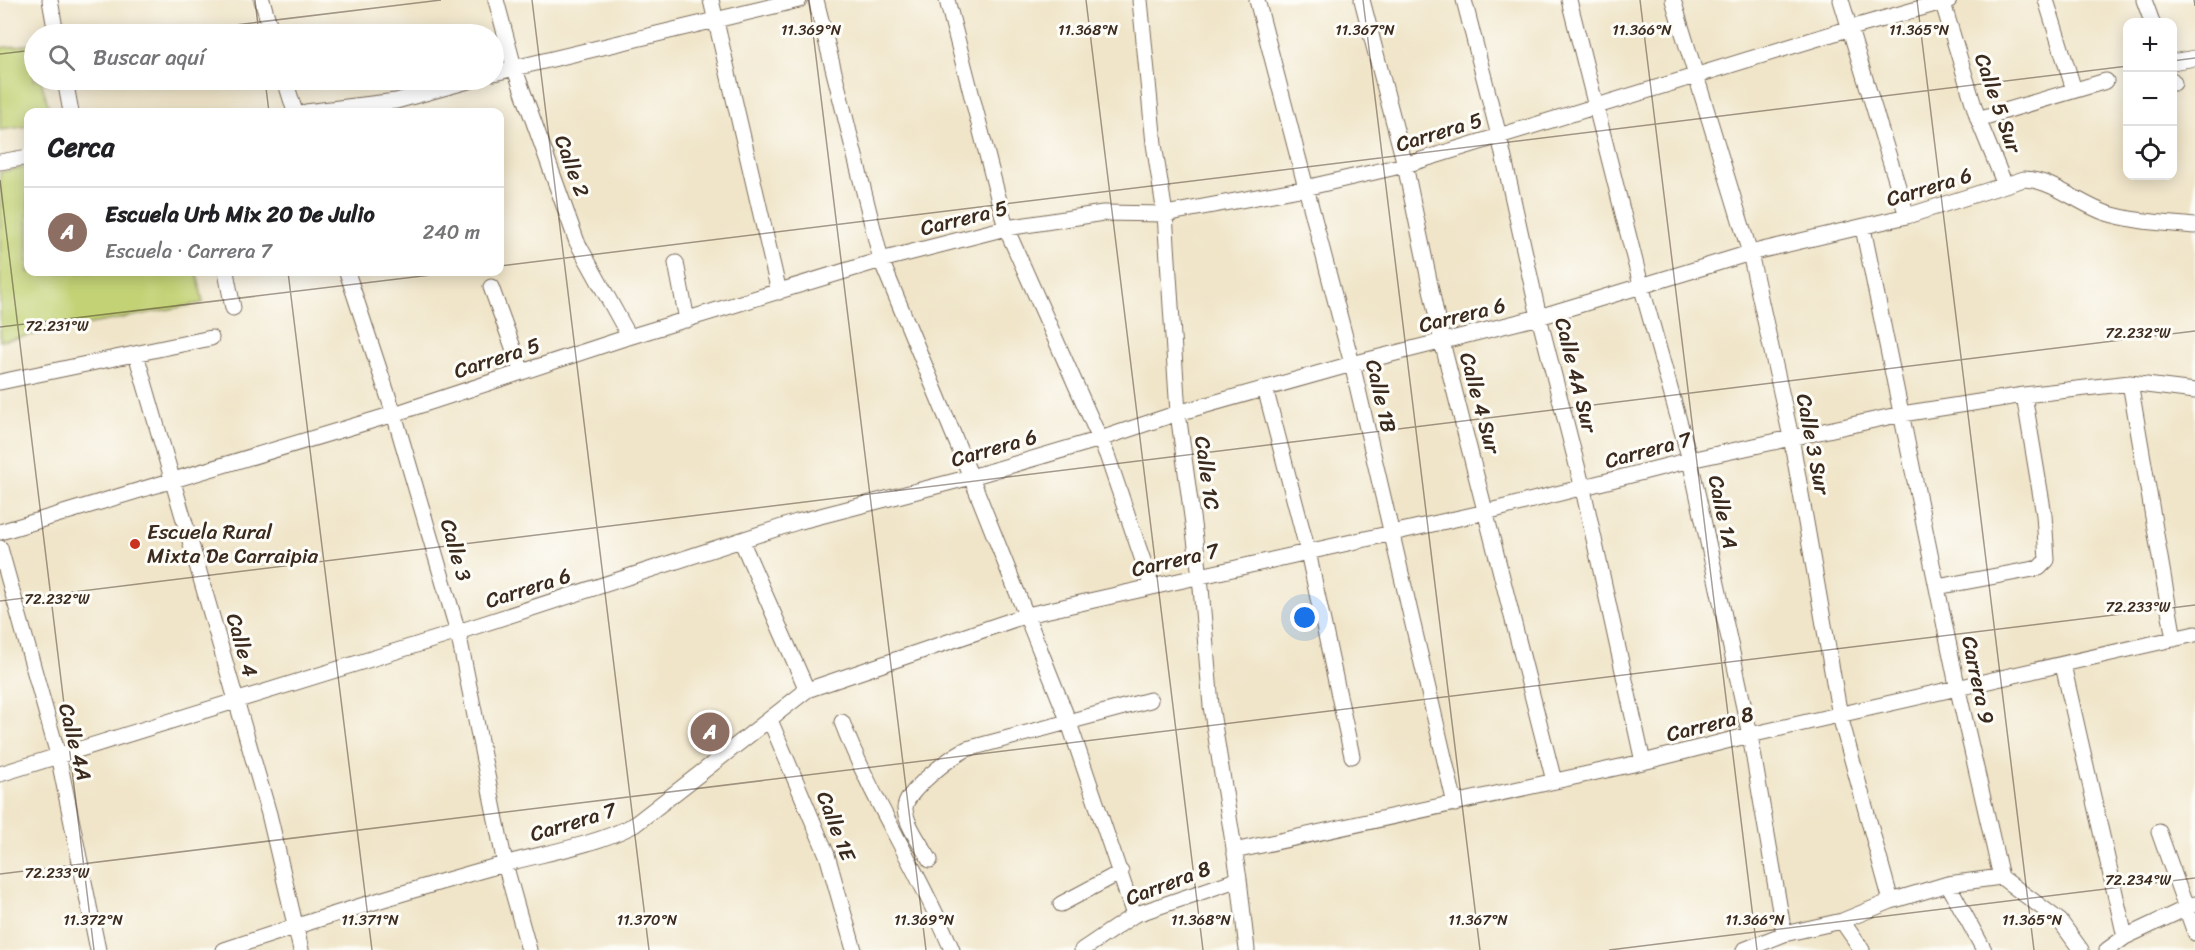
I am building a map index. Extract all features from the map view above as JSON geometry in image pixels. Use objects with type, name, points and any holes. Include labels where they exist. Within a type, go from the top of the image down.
[{"type":"street","points":[[50,0],[54,24]]},
{"type":"street","points":[[262,0],[269,24]]},
{"type":"street","name":"Calle 2","points":[[496,0],[502,24]]},
{"type":"street","points":[[711,0],[779,292]]},
{"type":"street","points":[[504,70],[799,0]]},
{"type":"street","points":[[816,0],[881,260],[1068,720],[1134,915]]},
{"type":"street","points":[[947,0],[1006,228],[1100,440],[1152,587]]},
{"type":"street","name":"Calle 1C","points":[[1140,0],[1155,144],[1165,214],[1178,413],[1200,576],[1211,706],[1239,879],[1247,950]]},
{"type":"street","name":"Calle 1B","points":[[1257,0],[1352,364],[1455,804]]},
{"type":"street","name":"Calle 4 Sur","points":[[1362,0],[1405,165],[1442,342],[1554,781]]},
{"type":"street","name":"Calle 4A Sur","points":[[1464,0],[1499,136],[1539,317],[1583,489],[1643,762]]},
{"type":"street","name":"Calle 1A","points":[[1569,0],[1641,285],[1690,460],[1750,735],[1785,934]]},
{"type":"street","name":"Calle 3 Sur","points":[[1673,0],[1750,253],[1791,438],[1840,716],[1891,901]]},
{"type":"street","points":[[1841,0],[1907,216]]},
{"type":"street","points":[[2046,0],[2074,90]]},
{"type":"street","points":[[2144,0],[2151,18]]},
{"type":"street","name":"Carrera 5","points":[[0,532],[394,414],[624,338],[881,260],[1006,228],[1103,213],[1165,214],[1305,188],[1405,165],[1945,1]]},
{"type":"street","name":"Calle 5 Sur","points":[[1945,1],[1978,119],[2005,185]]},
{"type":"street","name":"Calle 2","points":[[504,30],[514,67],[577,242],[624,338]]},
{"type":"street","points":[[2177,61],[2195,58]]},
{"type":"street","points":[[1978,119],[2106,81]]},
{"type":"street","points":[[67,90],[70,108]]},
{"type":"street","points":[[288,90],[294,108]]},
{"type":"street","points":[[330,108],[416,97],[439,90]]},
{"type":"street","points":[[0,162],[24,158]]},
{"type":"street","name":"Carrera 6","points":[[0,774],[458,632],[791,523],[971,477],[1100,440],[1178,413],[1352,364],[1539,317],[1750,253],[1907,216],[2024,179],[2035,180],[2108,213],[2195,226]]},
{"type":"street","name":"Carrera 9","points":[[1863,228],[1958,690],[2001,877]]},
{"type":"street","points":[[676,262],[687,320]]},
{"type":"street","points":[[227,276],[233,308]]},
{"type":"street","name":"Calle 3","points":[[348,276],[394,414],[458,632],[505,864],[529,950]]},
{"type":"street","points":[[491,287],[522,372]]},
{"type":"street","points":[[0,382],[211,338]]},
{"type":"street","name":"Calle 4","points":[[136,354],[269,814],[301,950]]},
{"type":"street","points":[[2130,383],[2174,639]]},
{"type":"street","name":"Carrera 7","points":[[224,950],[505,864],[610,837],[634,825],[807,690],[821,683],[906,657],[1027,615],[1486,512],[1690,460],[1902,414],[2024,395],[2130,383],[2195,391]]},
{"type":"street","points":[[1265,388],[1308,552],[1352,756]]},
{"type":"street","points":[[1937,587],[2038,568],[2047,560],[2044,515],[2024,395]]},
{"type":"street","points":[[741,540],[807,690]]},
{"type":"street","name":"Calle 4A","points":[[0,548],[58,755],[98,950]]},
{"type":"street","name":"Carrera 8","points":[[1234,851],[1643,762],[1750,735],[1958,690],[2195,634]]},
{"type":"street","points":[[2063,665],[2125,937]]},
{"type":"street","points":[[930,860],[906,814],[905,803],[911,793],[960,752],[1068,720],[1150,700]]},
{"type":"street","name":"Calle 1E","points":[[770,720],[827,855],[854,950]]},
{"type":"street","points":[[842,722],[864,773],[923,884],[952,950]]},
{"type":"street","points":[[2159,832],[2190,906],[2195,933]]},
{"type":"street","points":[[1060,904],[1121,872]]},
{"type":"street","points":[[1747,949],[1785,934],[1842,921],[1891,901],[1948,884],[2001,877],[2060,921],[2081,950]]},
{"type":"street","name":"Carrera 8","points":[[1082,950],[1134,915],[1239,879]]},
{"type":"street","points":[[1948,884],[1984,950]]},
{"type":"street","points":[[2107,950],[2125,937],[2190,906]]},
{"type":"street","points":[[1842,921],[1862,950]]},
{"type":"street","points":[[1107,934],[1112,950]]},
{"type":"green space","points":[[24,45],[24,90],[44,90],[49,108],[24,108],[24,127],[0,130],[0,48]]},
{"type":"green space","points":[[24,168],[24,276],[198,276],[203,303],[0,341],[0,172]]},
{"type":"place","name":"Escuela Rural Mixta De Carraipia","points":[[135,544]]},
{"type":"place","name":"Escuela Urb Mix 20 De Julio","points":[[710,732]]}]
